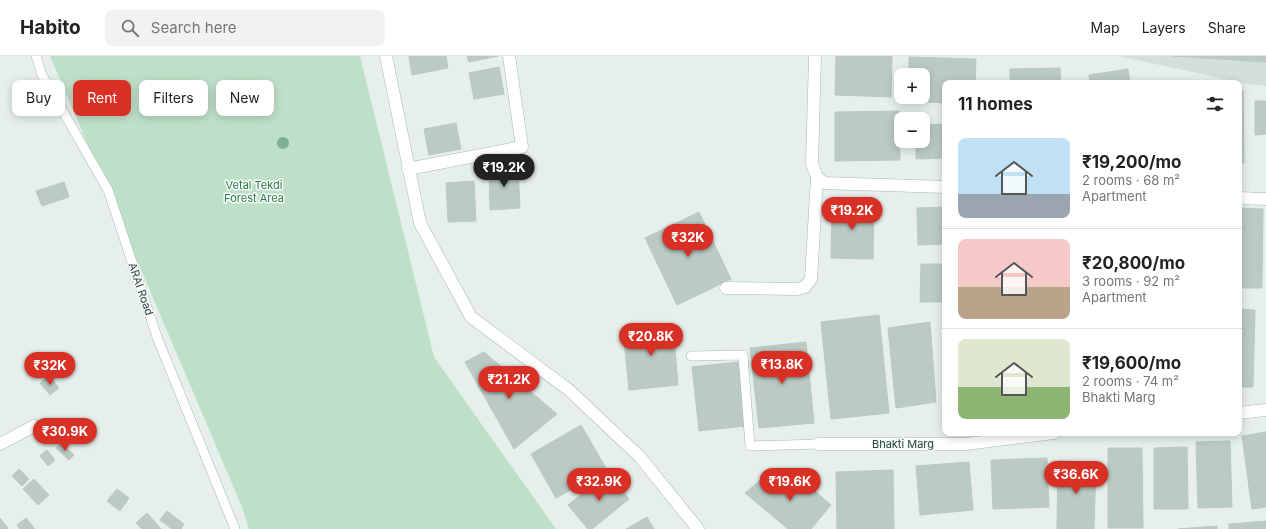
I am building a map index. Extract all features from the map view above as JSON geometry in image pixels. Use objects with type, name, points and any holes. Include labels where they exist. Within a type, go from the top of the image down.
[{"type":"street","points":[[386,56],[420,223],[471,317],[569,390],[640,457],[698,529]]},
{"type":"street","points":[[408,169],[522,147],[509,56]]},
{"type":"street","points":[[726,288],[797,289],[805,287],[811,280],[817,177],[812,164],[816,58]]},
{"type":"street","points":[[817,177],[824,183],[942,187]]},
{"type":"street","points":[[1242,198],[1266,199]]},
{"type":"street","points":[[1242,413],[1266,410]]},
{"type":"street","points":[[0,444],[34,426]]},
{"type":"street","name":"Bhakti Marg","points":[[818,444],[966,444],[1030,436]]},
{"type":"lane","name":"ARAI Road","points":[[36,56],[42,75],[108,190],[157,337],[235,529]]},
{"type":"lane","name":"Bhakti Marg","points":[[691,356],[743,355],[750,446],[818,444]]},
{"type":"shaded area","points":[[1118,56],[1266,56],[1266,86],[1242,83],[1242,80],[1229,80]]},
{"type":"green space","name":"Vetal Tekdi Forest Area","points":[[50,56],[360,56],[434,357],[556,529],[249,529],[242,507],[76,116],[131,116],[131,80],[73,80],[73,110],[65,91],[65,80],[60,80]]},
{"type":"building","points":[[409,56],[446,56],[448,68],[412,75]]},
{"type":"building","points":[[467,56],[498,56],[469,62]]},
{"type":"building","points":[[836,56],[892,56],[891,97],[835,95]]},
{"type":"building","points":[[1173,56],[1266,56],[1266,62]]},
{"type":"building","points":[[909,57],[976,59],[975,80],[942,80],[942,103],[930,102],[930,68],[909,68]]},
{"type":"building","points":[[499,67],[504,94],[474,99],[469,73]]},
{"type":"building","points":[[1060,68],[1061,80],[1010,80],[1010,69]]},
{"type":"building","points":[[1128,69],[1130,80],[1090,80],[1089,75]]},
{"type":"building","points":[[1242,90],[1243,90],[1244,163],[1242,163]]},
{"type":"building","points":[[1255,101],[1266,101],[1266,134],[1255,135]]},
{"type":"building","points":[[899,111],[894,112],[894,148],[900,148],[900,160],[835,161],[835,112]]},
{"type":"building","points":[[456,123],[461,149],[429,155],[424,129]]},
{"type":"building","points":[[942,124],[942,158],[916,159],[916,148],[930,148],[930,125]]},
{"type":"building","points":[[518,167],[520,208],[490,210],[489,168]]},
{"type":"building","points":[[474,181],[476,221],[448,222],[446,183]]},
{"type":"building","points":[[64,182],[69,197],[42,206],[36,191]]},
{"type":"building","points":[[832,203],[874,204],[873,259],[831,258]]},
{"type":"building","points":[[942,207],[942,244],[918,245],[917,208]]},
{"type":"building","points":[[1242,208],[1263,209],[1262,288],[1242,288]]},
{"type":"building","points":[[699,212],[731,279],[677,305],[645,238]]},
{"type":"building","points":[[921,264],[942,264],[942,302],[920,302]]},
{"type":"building","points":[[1242,309],[1255,310],[1253,387],[1242,387]]},
{"type":"building","points":[[879,315],[889,413],[831,419],[821,322]]},
{"type":"building","points":[[930,322],[936,402],[896,408],[888,328]]},
{"type":"building","points":[[673,325],[678,385],[629,390],[623,330]]},
{"type":"building","points":[[806,342],[814,423],[759,428],[750,348]]},
{"type":"building","points":[[484,352],[557,414],[514,449],[465,362]]},
{"type":"building","points":[[738,362],[745,426],[699,431],[692,367]]},
{"type":"building","points":[[49,376],[59,388],[50,395],[40,383]]},
{"type":"building","points":[[581,425],[607,470],[556,498],[531,454]]},
{"type":"building","points":[[1266,432],[1266,507],[1252,509],[1242,436]]},
{"type":"building","points":[[1230,441],[1232,507],[1198,508],[1196,442]]},
{"type":"building","points":[[61,443],[74,455],[69,460],[56,448]]},
{"type":"building","points":[[1187,447],[1188,509],[1154,509],[1154,448]]},
{"type":"building","points":[[1108,448],[1142,448],[1143,528],[1108,528]]},
{"type":"building","points":[[47,450],[55,460],[48,466],[40,456]]},
{"type":"building","points":[[1047,458],[1049,507],[993,509],[991,460]]},
{"type":"building","points":[[1058,461],[1096,462],[1094,529],[1057,529]]},
{"type":"building","points":[[969,462],[973,510],[920,515],[916,466]]},
{"type":"building","points":[[19,469],[29,479],[22,486],[12,476]]},
{"type":"building","points":[[893,470],[894,529],[837,529],[836,472]]},
{"type":"building","points":[[608,473],[629,499],[592,529],[588,529],[568,505]]},
{"type":"building","points":[[799,477],[831,505],[811,529],[788,529],[745,493],[763,478]]},
{"type":"building","points":[[34,479],[49,495],[38,505],[23,489]]},
{"type":"building","points":[[117,489],[129,498],[120,511],[107,501]]},
{"type":"building","points":[[167,511],[184,524],[181,529],[172,529],[160,520]]},
{"type":"building","points":[[147,513],[161,529],[142,529],[136,523]]},
{"type":"building","points":[[647,517],[654,529],[626,529]]},
{"type":"building","points":[[0,518],[8,528],[7,529],[0,529]]},
{"type":"building","points":[[26,518],[35,529],[20,529],[17,525]]},
{"type":"building","points":[[1266,521],[1266,529],[1229,529],[1229,524]]},
{"type":"building","points":[[1217,526],[1217,529],[1178,529]]}]
